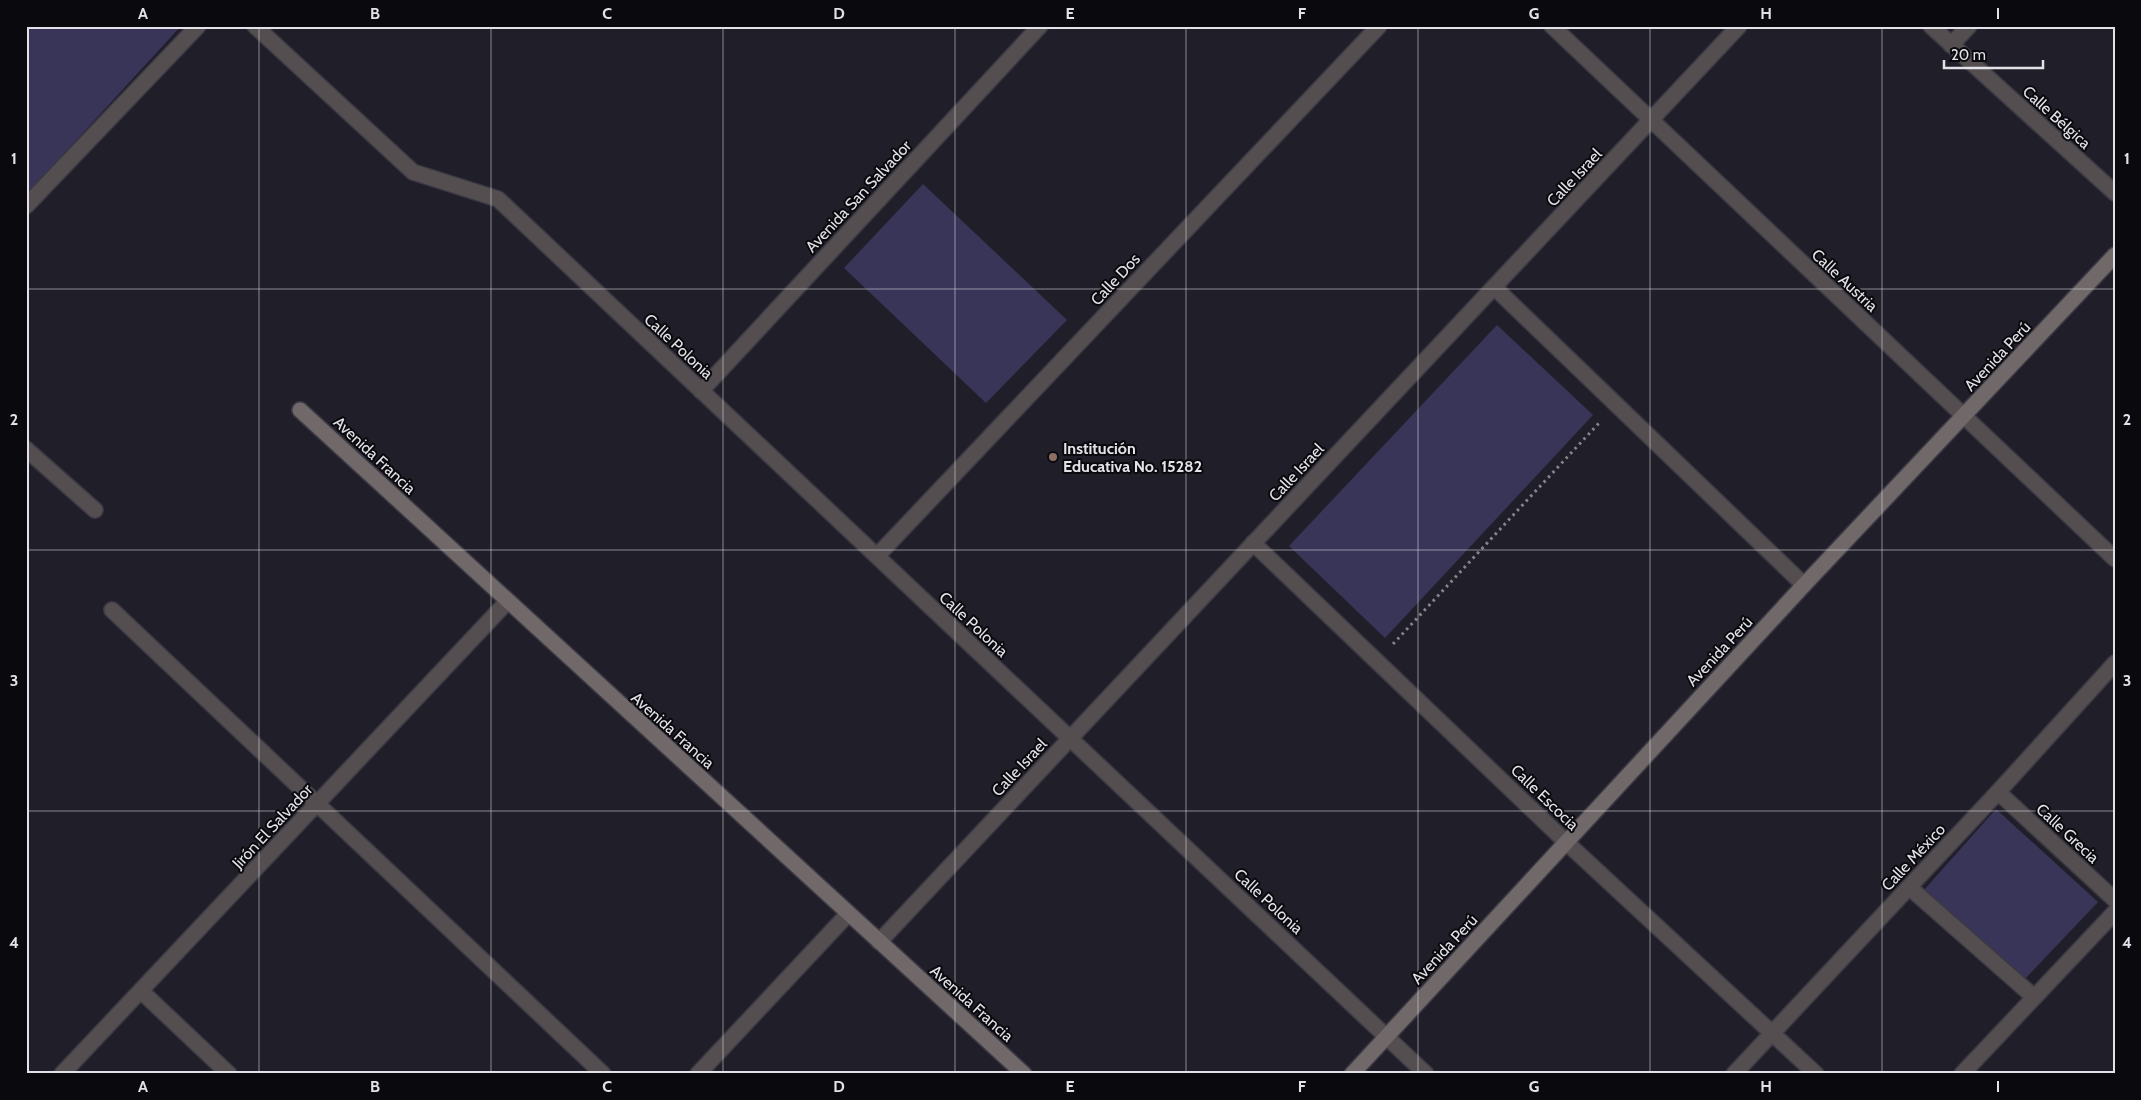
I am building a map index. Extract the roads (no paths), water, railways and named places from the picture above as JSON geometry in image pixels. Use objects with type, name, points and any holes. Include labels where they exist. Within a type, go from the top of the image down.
[{"type":"street","points":[[26,206],[198,26]]},
{"type":"street","name":"Calle Polonia","points":[[255,26],[413,172],[498,199],[1426,1074]]},
{"type":"street","name":"Avenida San Salvador","points":[[701,390],[1040,26]]},
{"type":"street","name":"Calle Dos","points":[[877,556],[1378,26]]},
{"type":"street","name":"Calle Austria","points":[[1552,26],[2115,559]]},
{"type":"street","name":"Calle Israel","points":[[879,942],[1740,26]]},
{"type":"street","name":"Calle Bélgica","points":[[1931,26],[2115,193]]},
{"type":"street","points":[[1952,45],[1969,26]]},
{"type":"street","name":"Avenida Perú","points":[[1352,1074],[1804,585],[2115,255]]},
{"type":"street","points":[[1494,287],[1804,585]]},
{"type":"street","name":"Avenida Francia","points":[[300,410],[507,602],[1024,1074]]},
{"type":"street","points":[[26,449],[95,510]]},
{"type":"street","name":"Calle Escocia","points":[[1253,543],[1567,842],[1816,1074]]},
{"type":"street","name":"Jirón El Salvador","points":[[62,1074],[507,602]]},
{"type":"street","points":[[112,610],[603,1074]]},
{"type":"street","name":"Calle México","points":[[1734,1074],[1998,792],[2115,663]]},
{"type":"street","name":"Calle Grecia","points":[[1998,792],[2115,900]]},
{"type":"street","points":[[1909,887],[2034,997]]},
{"type":"street","points":[[1962,1074],[2115,912]]},
{"type":"street","points":[[698,1074],[848,914]]},
{"type":"street","points":[[141,991],[229,1074]]},
{"type":"place","name":"Institución Educativa No. 15282","points":[[1053,457]]}]
